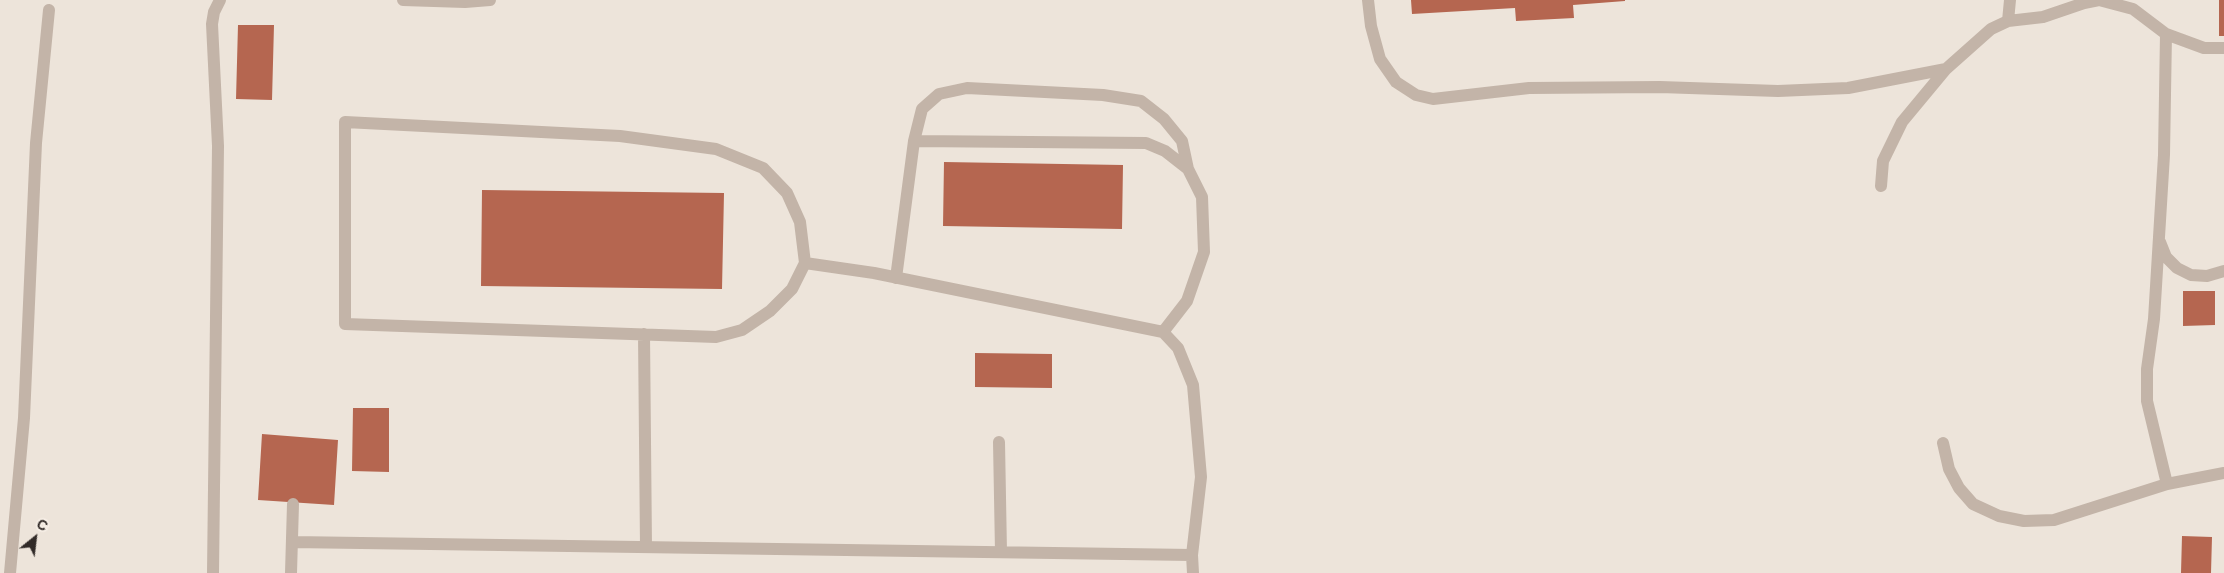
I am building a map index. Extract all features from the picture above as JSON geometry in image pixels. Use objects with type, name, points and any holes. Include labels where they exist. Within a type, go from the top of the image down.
[{"type":"lane","points":[[213,573],[218,146],[212,24],[214,12],[220,0]]},
{"type":"lane","points":[[402,0],[465,2],[490,0]]},
{"type":"lane","points":[[1368,0],[1371,26],[1380,59],[1396,82],[1416,95],[1433,99],[1538,88],[1660,87],[1778,92],[1848,88],[1946,69]]},
{"type":"lane","points":[[2008,22],[2010,0]]},
{"type":"lane","points":[[1881,186],[1883,161],[1902,122],[1946,69],[1991,29],[2008,22],[2043,17],[2099,0],[2133,9],[2166,34],[2204,48],[2224,48]]},
{"type":"lane","points":[[10,573],[24,418],[36,143],[49,10]]},
{"type":"lane","points":[[2166,34],[2165,130],[2154,319],[2147,369],[2147,401],[2168,484]]},
{"type":"lane","points":[[896,278],[914,141],[922,109],[939,94],[967,88],[1103,94],[1141,101],[1164,119],[1182,141],[1188,169],[1202,197],[1204,252],[1187,301],[1163,332]]},
{"type":"lane","points":[[344,122],[620,136],[716,149],[763,168],[787,193],[800,222],[805,263],[792,289],[770,311],[742,330],[716,337],[345,324],[344,122]]},
{"type":"lane","points":[[914,141],[1146,143],[1166,151],[1188,169]]},
{"type":"lane","points":[[2159,240],[2166,257],[2176,268],[2191,275],[2207,276],[2224,271]]},
{"type":"lane","points":[[805,263],[896,278],[1163,332],[1178,348],[1193,385],[1201,477],[1192,556],[1193,573]]},
{"type":"lane","points":[[644,334],[646,547]]},
{"type":"lane","points":[[999,442],[1001,552]]},
{"type":"lane","points":[[1943,443],[1950,469],[1959,488],[1973,504],[1999,516],[2024,521],[2054,520],[2168,484],[2224,473]]},
{"type":"lane","points":[[291,573],[293,504]]},
{"type":"lane","points":[[292,542],[1192,556]]},
{"type":"building","points":[[1411,0],[1625,1],[1573,5],[1574,18],[1516,21],[1515,8],[1412,14]]},
{"type":"building","points":[[2219,0],[2224,0],[2224,36],[2219,36]]},
{"type":"building","points":[[238,25],[274,25],[272,100],[236,99]]},
{"type":"building","points":[[944,162],[1123,165],[1122,229],[943,226]]},
{"type":"building","points":[[482,190],[724,193],[722,289],[481,286]]},
{"type":"building","points":[[2183,291],[2215,291],[2215,325],[2183,326]]},
{"type":"building","points":[[975,353],[1052,354],[1052,388],[975,387]]},
{"type":"building","points":[[353,408],[389,408],[389,472],[352,471]]},
{"type":"building","points":[[262,434],[338,440],[334,505],[258,500]]},
{"type":"building","points":[[2182,536],[2212,537],[2211,573],[2181,573]]}]
